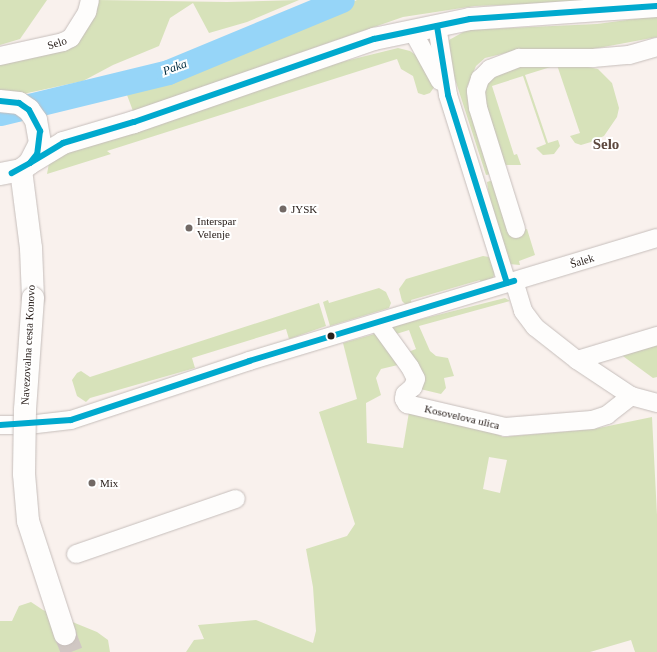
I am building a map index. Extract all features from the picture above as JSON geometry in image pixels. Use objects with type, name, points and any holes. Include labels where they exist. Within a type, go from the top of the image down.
[{"type":"main road","points":[[17,169],[63,143],[134,122],[322,55],[412,30],[470,19],[657,6]]},
{"type":"main road","points":[[9,102],[29,110],[36,120],[40,142]]},
{"type":"main road","points":[[40,142],[63,143]]},
{"type":"main road","points":[[17,169],[40,142]]},
{"type":"main road","name":"Navezovalna cesta Konovo","points":[[17,169],[31,248],[33,298],[24,410],[24,474],[28,521],[65,634]]},
{"type":"street","name":"Selo","points":[[0,56],[63,42],[71,38],[87,12],[90,0]]},
{"type":"street","points":[[437,26],[448,95],[510,282],[523,311],[535,327],[577,360],[631,396],[657,403]]},
{"type":"street","points":[[412,30],[448,95]]},
{"type":"street","points":[[516,228],[478,108],[476,91],[480,79],[490,68],[518,58],[593,58],[629,55],[657,47]]},
{"type":"street","name":"Šalek","points":[[0,425],[28,425],[71,420],[248,361],[657,238]]},
{"type":"street","name":"Kosovelova ulica","points":[[378,323],[410,367],[416,379],[413,387],[405,394],[404,399],[407,404],[505,427],[592,420],[607,415],[631,396]]},
{"type":"street","points":[[577,360],[657,336]]},
{"type":"street","points":[[76,554],[236,499]]},
{"type":"green space","points":[[0,0],[47,0],[20,39],[0,45]]},
{"type":"green space","points":[[97,0],[227,2],[299,0],[247,22],[209,33],[193,3],[170,18],[159,46],[113,65],[83,81],[0,99],[0,63],[81,37],[95,14]]},
{"type":"green space","points":[[357,0],[632,0],[475,6],[403,17],[133,111],[127,95],[171,82]]},
{"type":"green space","points":[[657,16],[657,37],[593,49],[518,50],[485,58],[476,66],[467,87],[468,99],[479,143],[491,174],[486,175],[453,73],[447,46],[449,40],[467,30],[597,24]]},
{"type":"green space","points":[[398,48],[410,51],[420,58],[435,86],[430,93],[424,95],[418,93],[413,76],[401,69],[397,59],[107,151],[111,154],[47,174],[49,163],[55,156],[301,72]]},
{"type":"green space","points":[[537,61],[558,61],[598,69],[612,83],[619,108],[617,117],[604,136],[581,145],[575,143],[570,136],[580,133],[557,65],[525,75],[548,143],[558,140],[560,146],[554,154],[543,155],[536,148],[546,144],[523,76],[492,86],[514,155],[517,154],[521,165],[506,165],[499,159],[489,131],[481,92],[486,84],[504,68]]},
{"type":"green space","points":[[493,180],[512,233],[527,229],[535,255],[519,261],[520,265],[509,264],[491,211],[487,182]]},
{"type":"green space","points":[[483,256],[489,257],[494,263],[495,272],[493,278],[482,286],[480,280],[411,300],[412,305],[406,305],[402,301],[399,289],[406,279]]},
{"type":"green space","points":[[379,288],[386,292],[391,303],[389,308],[330,326],[323,302],[328,300],[329,303]]},
{"type":"green space","points":[[505,298],[510,301],[419,326],[430,351],[436,356],[448,358],[454,376],[444,378],[446,388],[441,394],[416,388],[408,352],[416,349],[409,330],[393,335],[386,328]]},
{"type":"green space","points":[[319,303],[326,326],[289,339],[286,329],[192,358],[195,368],[90,398],[86,402],[77,396],[72,380],[77,373],[81,371],[90,377]]},
{"type":"green space","points":[[378,333],[402,364],[381,369],[376,378],[381,395],[366,403],[367,443],[403,448],[409,412],[480,426],[503,437],[594,429],[652,417],[657,515],[657,652],[635,652],[631,640],[590,652],[186,652],[194,640],[204,639],[198,625],[256,620],[313,643],[316,631],[313,587],[306,549],[347,536],[355,524],[319,412],[357,399],[343,343]],"holes":[[[489,457],[507,460],[500,493],[483,489]]]},
{"type":"green space","points":[[657,344],[657,377],[653,378],[616,351]]},
{"type":"green space","points":[[31,602],[43,610],[97,632],[108,640],[110,652],[0,652],[0,621],[12,621],[19,606]]},
{"type":"waterway","name":"Paka","points":[[0,113],[168,72],[342,0]]},
{"type":"tunnel","points":[[65,634],[72,652]]},
{"type":"transit line","points":[[30,163],[63,143],[134,122],[374,39],[470,19],[657,6]]},
{"type":"transit line","points":[[437,26],[448,95],[507,283]]},
{"type":"transit line","points":[[0,101],[19,103],[29,110],[40,131],[37,154],[30,163],[12,173]]},
{"type":"transit line","points":[[0,425],[71,420],[249,361],[514,281]]},
{"type":"place","name":"JYSK","points":[[283,209]]},
{"type":"place","name":"Interspar Velenje","points":[[189,228]]},
{"type":"place","name":"Mix","points":[[92,483]]},
{"type":"district","name":"Selo","points":[[606,145]]}]
